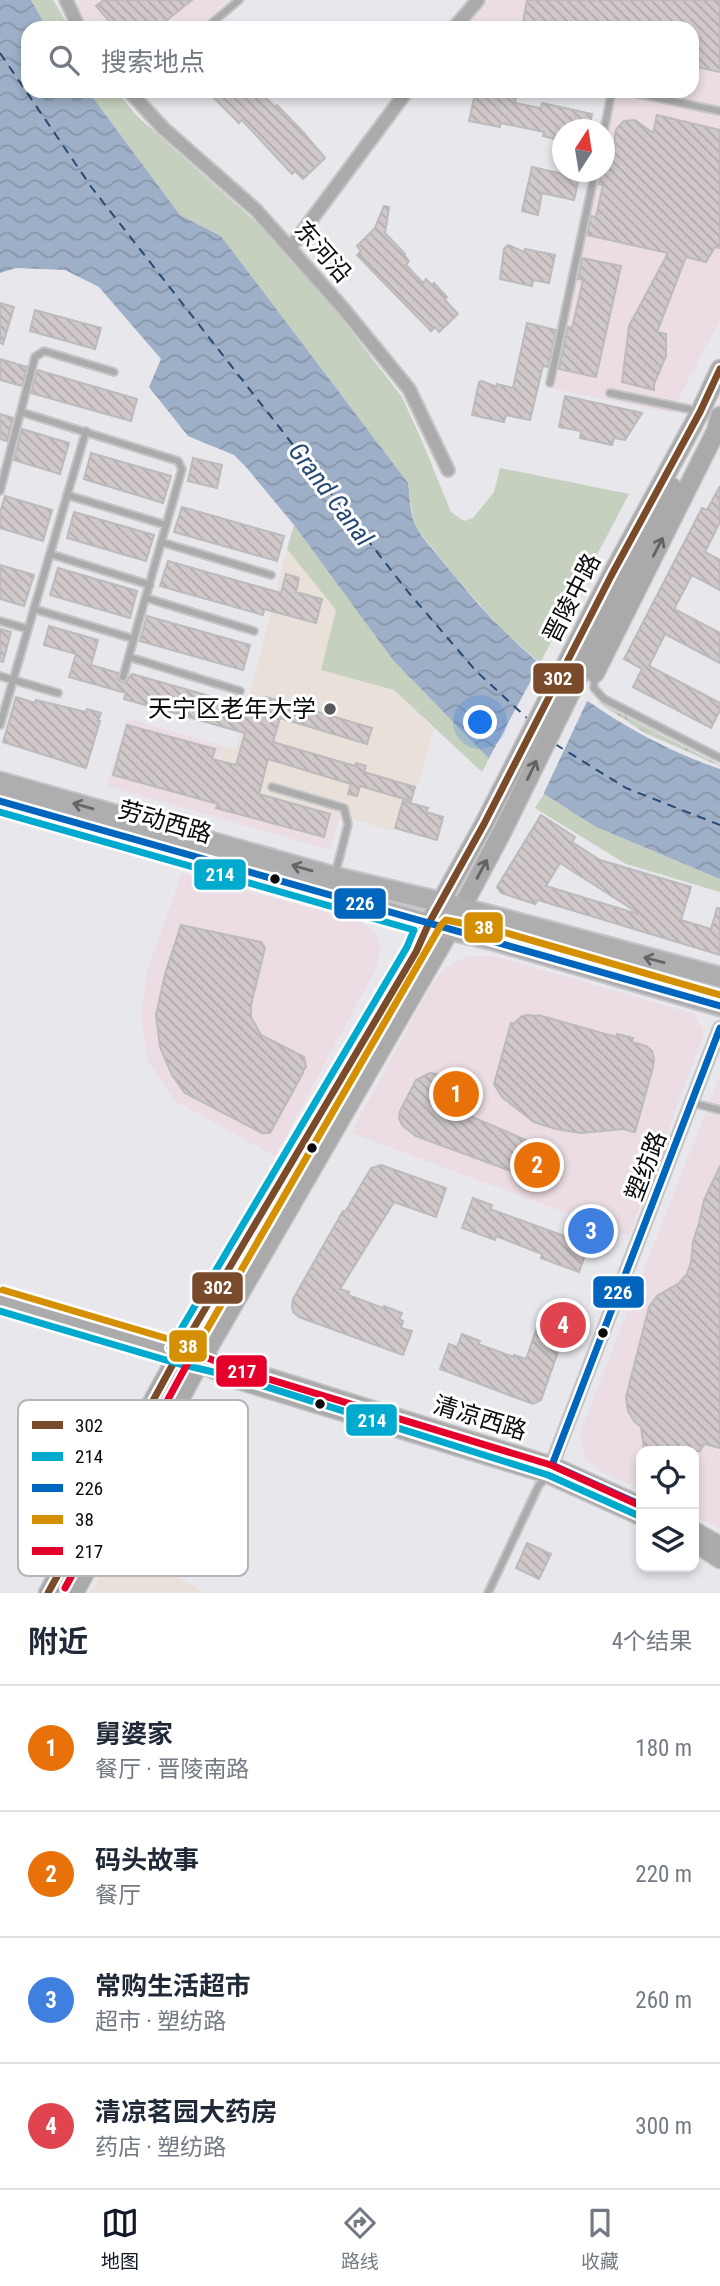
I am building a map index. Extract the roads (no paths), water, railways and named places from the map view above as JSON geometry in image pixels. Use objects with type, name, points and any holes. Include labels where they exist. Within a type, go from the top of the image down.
[{"type":"main road","name":"晋陵中路","points":[[153,1400],[416,952],[440,902],[484,824],[582,666],[611,576],[700,412],[720,369]]},
{"type":"main road","name":"晋陵中路","points":[[179,1400],[450,930],[502,832],[720,390]]},
{"type":"main road","points":[[582,666],[716,431],[720,416]]},
{"type":"main road","name":"劳动西路","points":[[0,782],[335,877],[461,907],[720,977]]},
{"type":"main road","name":"劳动西路","points":[[0,801],[720,1006]]},
{"type":"main road","name":"晋陵中路","points":[[48,1593],[57,1576]]},
{"type":"main road","name":"晋陵中路","points":[[75,1593],[84,1576]]},
{"type":"street","points":[[66,0],[76,21]]},
{"type":"street","points":[[460,21],[478,0]]},
{"type":"street","name":"东河沿","points":[[136,98],[163,128],[256,210],[291,247],[409,389],[448,470]]},
{"type":"street","points":[[291,247],[402,98]]},
{"type":"street","name":"塑纺路","points":[[550,1470],[720,1028]]},
{"type":"street","name":"清凉西路","points":[[0,1300],[179,1353],[235,1380],[550,1470],[636,1503]]},
{"type":"street","name":"清凉西路","points":[[550,1470],[636,1514]]},
{"type":"street","points":[[699,1533],[720,1545]]},
{"type":"street","points":[[699,1546],[720,1560]]},
{"type":"lane","points":[[214,21],[239,0]]},
{"type":"lane","points":[[606,119],[611,98]]},
{"type":"lane","points":[[658,98],[720,111]]},
{"type":"lane","points":[[550,383],[593,182]]},
{"type":"lane","points":[[0,491],[35,357],[44,351],[114,372]]},
{"type":"lane","points":[[610,393],[700,412]]},
{"type":"lane","points":[[21,412],[178,461],[182,469],[123,677]]},
{"type":"lane","points":[[0,724],[86,431]]},
{"type":"lane","points":[[67,495],[166,525]]},
{"type":"lane","points":[[162,542],[271,575]]},
{"type":"lane","points":[[50,554],[150,585]]},
{"type":"lane","points":[[146,598],[254,631]]},
{"type":"lane","points":[[34,609],[134,639]]},
{"type":"lane","points":[[0,621],[28,629]]},
{"type":"lane","points":[[129,657],[240,691]]},
{"type":"lane","points":[[582,666],[594,688],[604,699],[720,758]]},
{"type":"lane","points":[[0,676],[58,693]]},
{"type":"lane","points":[[272,787],[344,808],[348,824],[335,877]]},
{"type":"lane","points":[[693,1104],[720,1110]]},
{"type":"lane","points":[[488,1593],[539,1485],[550,1470]]},
{"type":"water","name":"Grand Canal","points":[[0,0],[31,0],[43,21],[21,21],[21,98],[93,98],[180,215],[221,236],[408,483],[415,525],[475,600],[536,661],[605,713],[680,754],[720,769],[720,879],[596,827],[489,759],[393,660],[294,525],[246,467],[234,455],[188,436],[149,387],[161,359],[99,287],[65,270],[16,268],[0,273]]},
{"type":"place","name":"天宁区老年大学","points":[[330,709]]},
{"type":"place","name":"舅婆家","points":[[456,1094]]},
{"type":"place","name":"码头故事","points":[[537,1165]]},
{"type":"place","name":"常购生活超市","points":[[591,1231]]},
{"type":"place","name":"清凉茗园大药房","points":[[563,1325]]}]
